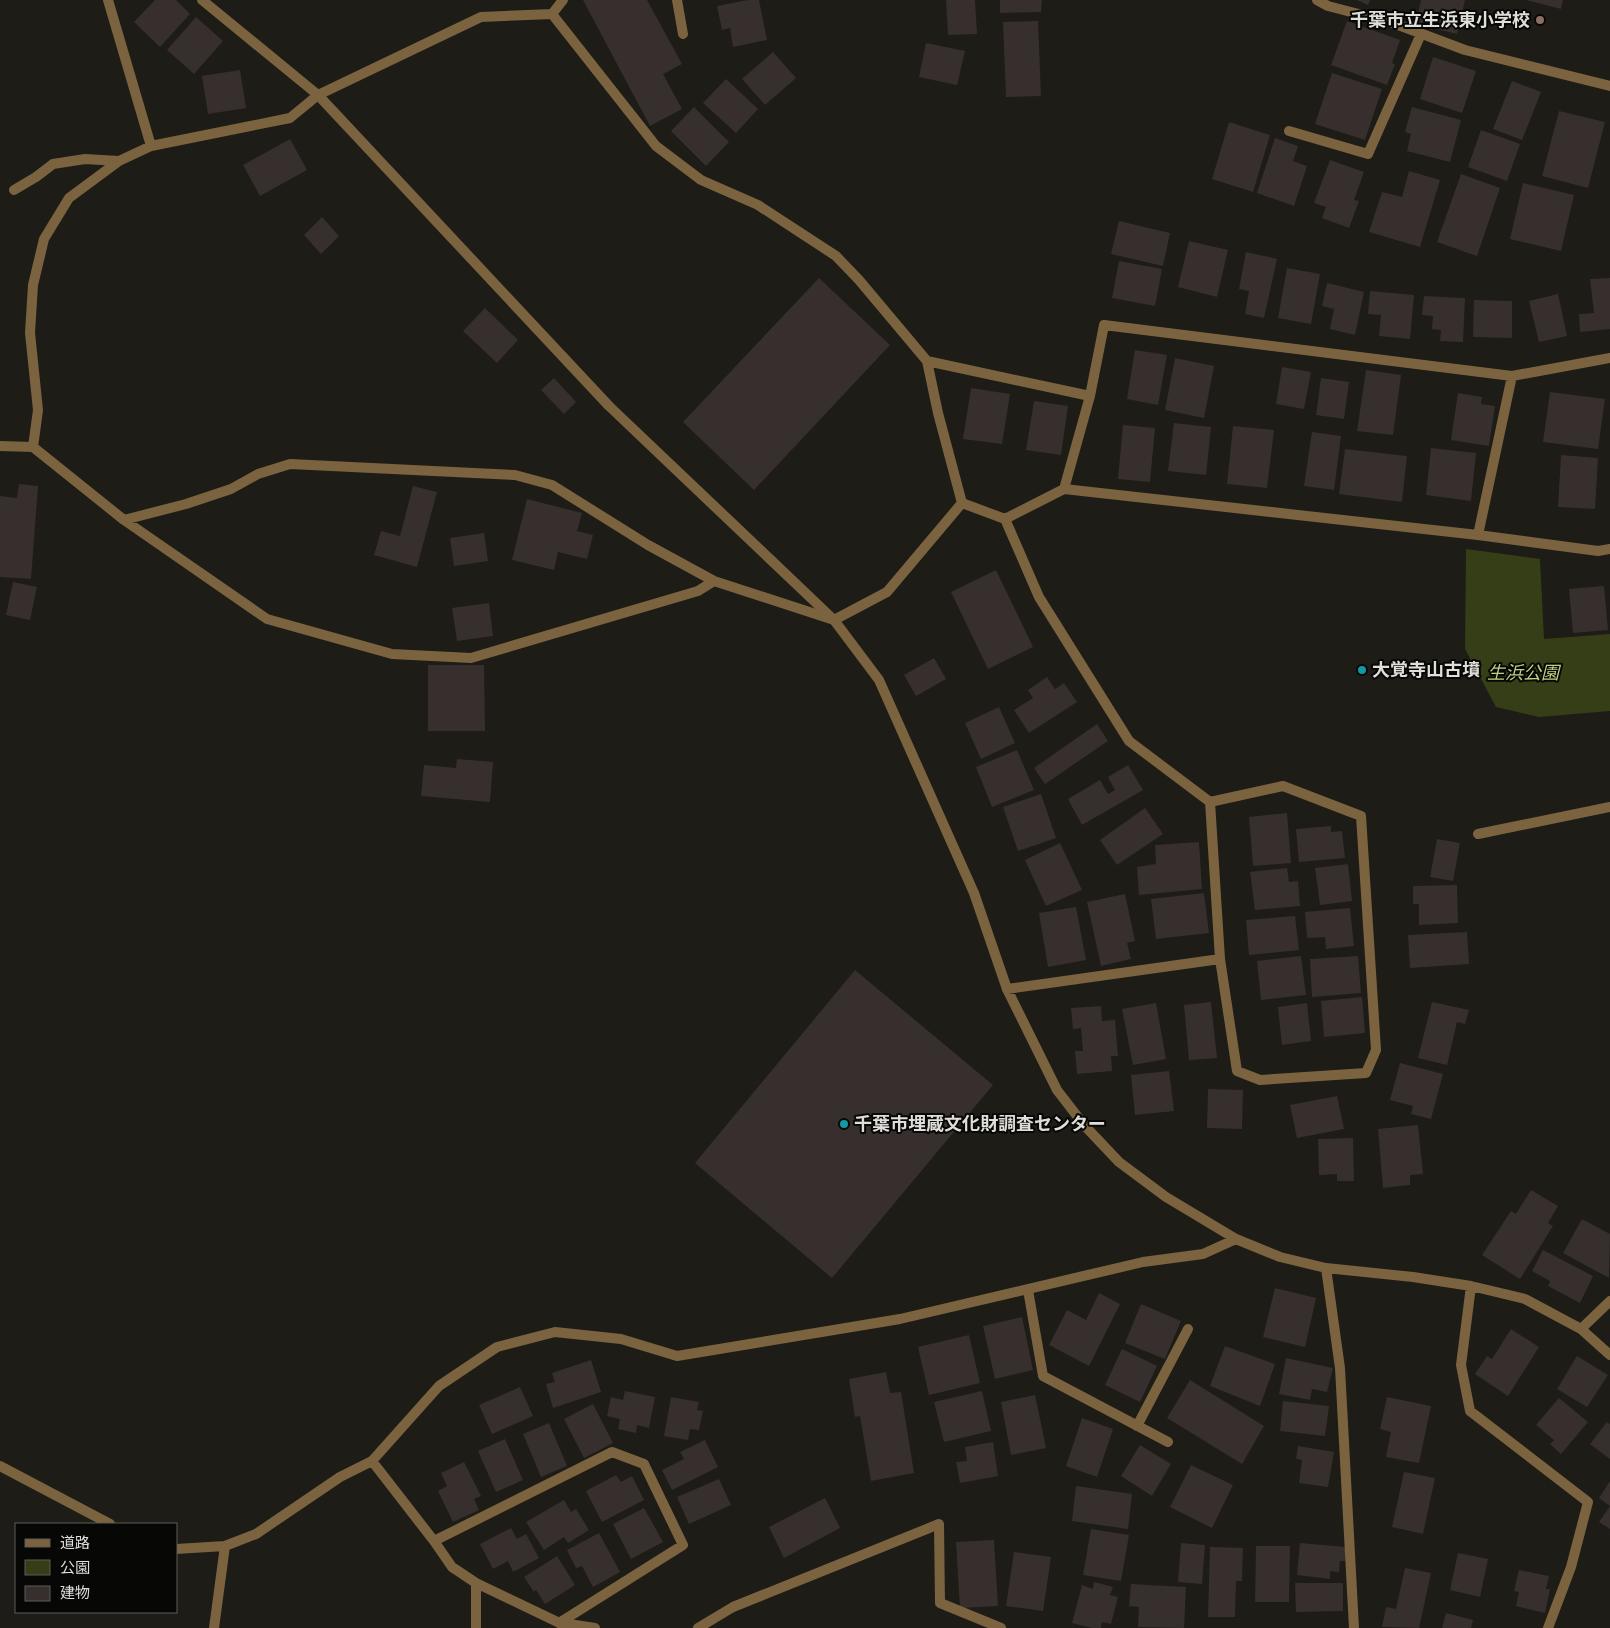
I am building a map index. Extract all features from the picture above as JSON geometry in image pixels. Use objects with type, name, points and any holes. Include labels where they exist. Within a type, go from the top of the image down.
[{"type":"street","points":[[108,0],[151,146]]},
{"type":"street","points":[[202,0],[318,95],[608,406],[834,620],[878,680],[974,893],[1007,989],[1058,1090],[1084,1125],[1120,1162],[1158,1191],[1236,1239],[1280,1257],[1326,1268],[1413,1277],[1471,1286],[1525,1299],[1581,1330],[1610,1356]]},
{"type":"street","points":[[33,447],[38,410],[30,333],[33,285],[44,239],[70,198],[119,161],[151,146],[290,118],[318,95],[481,17],[552,14],[563,0]]},
{"type":"street","points":[[678,0],[683,34]]},
{"type":"street","points":[[1317,0],[1328,6],[1393,23],[1465,50],[1610,86]]},
{"type":"street","points":[[552,14],[656,146],[701,180],[758,205],[836,256],[859,280],[927,361],[938,413],[962,503]]},
{"type":"street","points":[[1289,131],[1368,154],[1421,34]]},
{"type":"street","points":[[14,190],[53,164],[85,159],[119,161]]},
{"type":"street","points":[[1064,489],[1090,396],[1104,325],[1512,376],[1610,358]]},
{"type":"street","points":[[927,361],[1090,396]]},
{"type":"street","points":[[1478,535],[1512,376]]},
{"type":"street","points":[[0,446],[33,447],[124,520],[267,619],[392,654],[471,658],[698,591],[714,580]]},
{"type":"street","points":[[124,520],[186,504],[231,489],[258,474],[290,464],[515,475],[552,485],[648,545],[714,580],[834,620],[887,592],[962,503]]},
{"type":"street","points":[[1005,520],[1064,489],[1478,535],[1598,551],[1610,549]]},
{"type":"street","points":[[962,503],[1005,520],[1039,597],[1129,742],[1210,802],[1283,786],[1361,816],[1376,1050],[1366,1073],[1260,1080],[1237,1071],[1220,959],[1210,802]]},
{"type":"street","points":[[1478,834],[1610,807]]},
{"type":"street","points":[[1007,989],[1220,959]]},
{"type":"street","points":[[178,1549],[225,1546],[256,1534],[340,1477],[372,1461],[439,1386],[496,1347],[555,1332],[621,1339],[677,1356],[900,1319],[1143,1262],[1203,1254],[1236,1239]]},
{"type":"street","points":[[1326,1268],[1340,1368],[1354,1628]]},
{"type":"street","points":[[1471,1286],[1461,1366],[1470,1411],[1588,1502],[1571,1567],[1548,1628]]},
{"type":"street","points":[[1028,1290],[1043,1376],[1168,1442]]},
{"type":"street","points":[[1581,1330],[1610,1301]]},
{"type":"street","points":[[1138,1426],[1188,1328]]},
{"type":"street","points":[[434,1541],[612,1452],[644,1464],[684,1545],[559,1622]]},
{"type":"street","points":[[372,1461],[452,1567],[476,1583],[570,1628]]},
{"type":"street","points":[[0,1466],[108,1523]]},
{"type":"street","points":[[698,1628],[733,1607],[938,1524],[940,1603],[1001,1628]]},
{"type":"street","points":[[214,1628],[225,1546]]},
{"type":"street","points":[[476,1583],[476,1628]]},
{"type":"street","points":[[559,1622],[595,1628]]},
{"type":"green space","name":"生浜公園","points":[[1466,549],[1540,559],[1544,639],[1610,634],[1610,711],[1539,717],[1496,707],[1465,649]]},
{"type":"building","points":[[155,0],[176,0],[190,14],[160,47],[134,22]]},
{"type":"building","points":[[583,0],[647,0],[682,64],[663,74],[682,109],[650,126]]},
{"type":"building","points":[[748,0],[759,0],[767,40],[733,47],[730,28],[722,30],[717,6]]},
{"type":"building","points":[[946,0],[975,0],[977,34],[948,35]]},
{"type":"building","points":[[1000,0],[1042,0],[1041,12],[1000,13]]},
{"type":"building","points":[[1357,0],[1370,0],[1368,5]]},
{"type":"building","points":[[1421,0],[1465,0],[1457,34],[1416,24]]},
{"type":"building","points":[[1526,0],[1563,0],[1561,9]]},
{"type":"building","points":[[196,17],[223,41],[194,74],[167,50]]},
{"type":"building","points":[[1038,21],[1041,96],[1006,97],[1003,22]]},
{"type":"building","points":[[1347,21],[1400,40],[1392,63],[1395,64],[1387,85],[1331,65]]},
{"type":"building","points":[[926,43],[965,51],[957,85],[919,77]]},
{"type":"building","points":[[773,52],[796,78],[765,105],[742,79]]},
{"type":"building","points":[[1433,57],[1476,71],[1462,113],[1420,99]]},
{"type":"building","points":[[240,70],[246,108],[208,114],[202,76]]},
{"type":"building","points":[[1332,73],[1382,89],[1365,140],[1315,124]]},
{"type":"building","points":[[726,79],[758,109],[736,133],[703,103]]},
{"type":"building","points":[[1512,81],[1541,92],[1522,140],[1493,129]]},
{"type":"building","points":[[694,107],[729,142],[706,166],[671,131]]},
{"type":"building","points":[[1412,107],[1461,120],[1450,162],[1407,151],[1411,134],[1405,132]]},
{"type":"building","points":[[1559,111],[1605,122],[1588,188],[1542,176]]},
{"type":"building","points":[[1229,122],[1270,135],[1253,192],[1212,179]]},
{"type":"building","points":[[1481,130],[1520,144],[1507,181],[1468,167]]},
{"type":"building","points":[[1275,138],[1298,146],[1293,161],[1307,166],[1294,206],[1257,193]]},
{"type":"building","points":[[290,139],[307,170],[260,196],[243,165]]},
{"type":"building","points":[[1330,160],[1364,172],[1354,200],[1359,201],[1349,228],[1322,218],[1326,207],[1314,203]]},
{"type":"building","points":[[1409,171],[1440,180],[1420,247],[1369,232],[1382,192],[1402,197]]},
{"type":"building","points":[[1461,174],[1500,188],[1477,256],[1437,242]]},
{"type":"building","points":[[1523,183],[1574,195],[1561,251],[1510,239]]},
{"type":"building","points":[[322,217],[339,236],[321,254],[304,235]]},
{"type":"building","points":[[1119,221],[1170,233],[1163,266],[1111,254]]},
{"type":"building","points":[[1189,241],[1228,250],[1217,297],[1178,287]]},
{"type":"building","points":[[1246,252],[1277,259],[1264,318],[1245,314],[1249,291],[1239,289]]},
{"type":"building","points":[[1119,261],[1162,269],[1155,306],[1112,298]]},
{"type":"building","points":[[1287,268],[1320,274],[1311,324],[1278,318]]},
{"type":"building","points":[[819,278],[890,345],[754,490],[683,422]]},
{"type":"building","points":[[1610,278],[1610,329],[1580,332],[1579,314],[1594,313],[1590,279]]},
{"type":"building","points":[[1327,283],[1364,292],[1355,335],[1330,329],[1334,309],[1322,306]]},
{"type":"building","points":[[1370,291],[1414,295],[1410,339],[1379,336],[1381,315],[1368,314]]},
{"type":"building","points":[[1558,294],[1567,336],[1539,342],[1529,301]]},
{"type":"building","points":[[1424,296],[1465,298],[1463,342],[1440,341],[1441,330],[1432,329],[1433,316],[1422,315]]},
{"type":"building","points":[[1474,300],[1512,301],[1512,338],[1473,337]]},
{"type":"building","points":[[485,308],[518,340],[497,363],[463,331]]},
{"type":"building","points":[[1135,350],[1167,355],[1158,405],[1127,399]]},
{"type":"building","points":[[1175,358],[1214,366],[1204,418],[1165,410]]},
{"type":"building","points":[[1282,367],[1311,372],[1304,409],[1276,404]]},
{"type":"building","points":[[1366,370],[1401,375],[1393,435],[1357,431]]},
{"type":"building","points":[[554,378],[576,402],[564,414],[541,390]]},
{"type":"building","points":[[1321,378],[1349,382],[1344,419],[1316,415]]},
{"type":"building","points":[[971,388],[1010,394],[1002,444],[963,439]]},
{"type":"building","points":[[1550,392],[1605,399],[1598,449],[1543,442]]},
{"type":"building","points":[[1458,393],[1482,397],[1481,404],[1495,406],[1489,446],[1451,440]]},
{"type":"building","points":[[1034,401],[1068,406],[1061,455],[1026,450]]},
{"type":"building","points":[[1174,423],[1211,427],[1206,475],[1168,471]]},
{"type":"building","points":[[1123,425],[1155,428],[1150,482],[1118,479]]},
{"type":"building","points":[[1233,426],[1274,430],[1267,488],[1227,484]]},
{"type":"building","points":[[1312,432],[1341,436],[1334,490],[1304,486]]},
{"type":"building","points":[[1431,448],[1476,453],[1471,501],[1426,495]]},
{"type":"building","points":[[1345,449],[1407,456],[1402,502],[1339,494]]},
{"type":"building","points":[[1561,455],[1598,458],[1595,509],[1558,507]]},
{"type":"building","points":[[19,484],[38,486],[31,579],[0,577],[0,496],[17,498]]},
{"type":"building","points":[[413,486],[437,492],[417,567],[374,555],[381,531],[400,536]]},
{"type":"building","points":[[527,499],[582,513],[577,531],[593,535],[587,559],[558,552],[554,570],[512,560]]},
{"type":"building","points":[[484,533],[488,561],[454,566],[450,538]]},
{"type":"building","points":[[996,570],[1033,647],[988,669],[951,592]]},
{"type":"building","points":[[13,582],[37,587],[30,620],[6,615]]},
{"type":"building","points":[[1604,586],[1608,630],[1573,633],[1569,589]]},
{"type":"building","points":[[489,603],[493,636],[457,641],[452,608]]},
{"type":"building","points":[[934,658],[946,679],[916,696],[904,675]]},
{"type":"building","points":[[428,665],[484,665],[485,731],[428,731]]},
{"type":"building","points":[[1047,677],[1055,689],[1064,683],[1077,702],[1029,733],[1014,710],[1033,698],[1028,690]]},
{"type":"building","points":[[999,707],[1015,743],[981,759],[965,723]]},
{"type":"building","points":[[1097,724],[1108,741],[1045,784],[1034,768]]},
{"type":"building","points":[[1017,750],[1034,790],[992,807],[976,767]]},
{"type":"building","points":[[457,759],[493,762],[490,802],[421,796],[424,765],[456,768]]},
{"type":"building","points":[[1128,765],[1143,790],[1082,825],[1068,799],[1100,780],[1108,794],[1115,790],[1108,777]]},
{"type":"building","points":[[1041,794],[1056,838],[1018,851],[1003,807]]},
{"type":"building","points":[[1145,808],[1163,834],[1117,865],[1100,840]]},
{"type":"building","points":[[1287,813],[1291,863],[1253,866],[1249,817]]},
{"type":"building","points":[[1331,826],[1331,832],[1342,831],[1345,858],[1299,862],[1296,829]]},
{"type":"building","points":[[1437,839],[1460,843],[1453,881],[1430,877]]},
{"type":"building","points":[[1199,842],[1202,889],[1139,895],[1137,867],[1156,864],[1155,845]]},
{"type":"building","points":[[1060,843],[1082,890],[1046,906],[1025,860]]},
{"type":"building","points":[[1348,864],[1352,901],[1320,905],[1315,868]]},
{"type":"building","points":[[1287,868],[1289,882],[1298,881],[1300,906],[1255,910],[1250,872]]},
{"type":"building","points":[[1457,885],[1458,923],[1419,925],[1419,904],[1413,904],[1413,886]]},
{"type":"building","points":[[1204,893],[1209,933],[1156,939],[1151,899]]},
{"type":"building","points":[[1125,894],[1135,941],[1127,943],[1131,959],[1101,966],[1087,902]]},
{"type":"building","points":[[1076,907],[1086,960],[1048,967],[1039,913]]},
{"type":"building","points":[[1350,908],[1354,946],[1326,949],[1325,937],[1307,938],[1305,912]]},
{"type":"building","points":[[1295,916],[1299,950],[1249,955],[1246,920]]},
{"type":"building","points":[[1467,932],[1469,964],[1410,968],[1408,935]]},
{"type":"building","points":[[1301,956],[1306,995],[1261,1000],[1257,961]]},
{"type":"building","points":[[1358,956],[1361,993],[1312,997],[1310,959]]},
{"type":"building","name":"千葉市埋蔵文化財調査センター","points":[[855,970],[993,1085],[832,1278],[695,1163]]},
{"type":"building","points":[[1362,997],[1365,1033],[1324,1037],[1321,1001]]},
{"type":"building","points":[[1211,1002],[1217,1058],[1189,1060],[1184,1005]]},
{"type":"building","points":[[1432,1002],[1469,1010],[1465,1024],[1457,1022],[1447,1065],[1418,1058]]},
{"type":"building","points":[[1156,1003],[1166,1059],[1133,1065],[1122,1009]]},
{"type":"building","points":[[1307,1003],[1311,1041],[1282,1045],[1278,1007]]},
{"type":"building","points":[[1101,1006],[1102,1021],[1115,1020],[1118,1056],[1111,1056],[1112,1071],[1077,1074],[1075,1051],[1083,1051],[1081,1028],[1073,1029],[1071,1008]]},
{"type":"building","points":[[1400,1063],[1443,1074],[1431,1119],[1411,1114],[1413,1106],[1390,1100]]},
{"type":"building","points":[[1169,1071],[1174,1111],[1135,1115],[1131,1075]]},
{"type":"building","points":[[1208,1089],[1243,1090],[1242,1129],[1207,1128]]},
{"type":"building","points":[[1337,1096],[1344,1129],[1297,1138],[1290,1105]]},
{"type":"building","points":[[1418,1125],[1423,1174],[1410,1175],[1410,1185],[1383,1188],[1378,1129]]},
{"type":"building","points":[[1353,1138],[1354,1181],[1337,1181],[1337,1174],[1319,1175],[1318,1139]]},
{"type":"building","points":[[1531,1190],[1558,1206],[1548,1223],[1553,1226],[1520,1279],[1482,1255],[1511,1211],[1516,1214]]},
{"type":"building","points":[[1582,1219],[1610,1234],[1609,1278],[1563,1253]]},
{"type":"building","points":[[1543,1250],[1593,1276],[1580,1303],[1548,1286],[1550,1281],[1532,1271]]},
{"type":"building","points":[[1275,1288],[1316,1298],[1305,1347],[1263,1337]]},
{"type":"building","points":[[1099,1293],[1120,1304],[1089,1366],[1049,1345],[1067,1310],[1086,1320]]},
{"type":"building","points":[[1141,1304],[1181,1321],[1165,1359],[1125,1343]]},
{"type":"building","points":[[1022,1317],[1033,1370],[995,1379],[983,1326]]},
{"type":"building","points":[[1511,1329],[1539,1347],[1508,1396],[1475,1374],[1487,1356],[1492,1359]]},
{"type":"building","points":[[969,1335],[980,1383],[929,1395],[918,1347]]},
{"type":"building","points":[[1225,1346],[1275,1364],[1260,1406],[1210,1386]]},
{"type":"building","points":[[1122,1349],[1157,1366],[1140,1402],[1105,1385]]},
{"type":"building","points":[[1577,1356],[1608,1375],[1587,1407],[1557,1389]]},
{"type":"building","points":[[1286,1358],[1333,1368],[1327,1392],[1312,1389],[1310,1400],[1279,1394]]},
{"type":"building","points":[[591,1360],[601,1392],[553,1408],[546,1384],[555,1382],[552,1373]]},
{"type":"building","points":[[886,1372],[890,1393],[901,1392],[914,1473],[871,1481],[860,1416],[855,1417],[849,1379]]},
{"type":"building","points":[[1190,1380],[1264,1426],[1242,1464],[1167,1418]]},
{"type":"building","points":[[520,1387],[533,1416],[492,1434],[479,1405]]},
{"type":"building","points":[[625,1391],[655,1397],[649,1428],[637,1425],[636,1433],[618,1429],[620,1419],[607,1416],[611,1397],[623,1400]]},
{"type":"building","points":[[982,1391],[991,1431],[944,1442],[934,1402]]},
{"type":"building","points":[[1035,1395],[1046,1448],[1011,1455],[1001,1402]]},
{"type":"building","points":[[671,1397],[699,1402],[697,1410],[703,1411],[699,1430],[690,1429],[688,1440],[664,1436]]},
{"type":"building","points":[[1387,1397],[1431,1406],[1419,1463],[1386,1457],[1391,1432],[1380,1429]]},
{"type":"building","points":[[1559,1398],[1588,1422],[1561,1454],[1550,1444],[1554,1440],[1536,1425]]},
{"type":"building","points":[[1283,1401],[1329,1406],[1325,1436],[1280,1431]]},
{"type":"building","points":[[593,1404],[613,1443],[584,1458],[564,1419]]},
{"type":"building","points":[[1082,1418],[1113,1429],[1097,1477],[1066,1466]]},
{"type":"building","points":[[1607,1422],[1610,1424],[1610,1459],[1590,1444]]},
{"type":"building","points":[[549,1423],[567,1466],[541,1477],[523,1434]]},
{"type":"building","points":[[505,1439],[523,1480],[496,1492],[478,1451]]},
{"type":"building","points":[[705,1440],[718,1467],[672,1490],[662,1470],[684,1459],[680,1452]]},
{"type":"building","points":[[993,1442],[998,1476],[960,1483],[956,1462],[967,1461],[965,1447]]},
{"type":"building","points":[[1140,1445],[1171,1464],[1152,1496],[1121,1476]]},
{"type":"building","points":[[1298,1446],[1334,1452],[1328,1487],[1299,1483],[1302,1460],[1296,1459]]},
{"type":"building","points":[[464,1462],[481,1496],[474,1499],[479,1510],[453,1522],[438,1491],[447,1486],[441,1473]]},
{"type":"building","points":[[1191,1465],[1233,1485],[1212,1528],[1170,1507]]},
{"type":"building","points":[[1404,1472],[1435,1478],[1423,1534],[1392,1527]]},
{"type":"building","points":[[616,1475],[621,1482],[632,1476],[644,1500],[602,1522],[586,1491]]},
{"type":"building","points":[[719,1479],[731,1505],[689,1524],[677,1497]]},
{"type":"building","points":[[1610,1481],[1610,1506],[1599,1498]]},
{"type":"building","points":[[1076,1486],[1132,1494],[1128,1529],[1072,1521]]},
{"type":"building","points":[[825,1498],[840,1528],[784,1558],[769,1527]]},
{"type":"building","points":[[564,1500],[571,1512],[576,1509],[589,1530],[568,1543],[564,1537],[544,1550],[526,1522]]},
{"type":"building","points":[[1610,1506],[1610,1529],[1599,1522]]},
{"type":"building","points":[[644,1508],[663,1542],[631,1559],[613,1524]]},
{"type":"building","points":[[511,1528],[517,1539],[526,1534],[539,1558],[513,1572],[508,1561],[493,1569],[480,1544]]},
{"type":"building","points":[[1091,1529],[1129,1535],[1121,1581],[1083,1575]]},
{"type":"building","points":[[599,1533],[620,1572],[593,1587],[582,1566],[576,1568],[567,1550]]},
{"type":"building","points":[[994,1540],[998,1606],[960,1608],[956,1542]]},
{"type":"building","points":[[1181,1543],[1205,1545],[1202,1584],[1178,1582]]},
{"type":"building","points":[[1300,1543],[1346,1547],[1345,1561],[1340,1561],[1339,1572],[1330,1571],[1330,1579],[1297,1575]]},
{"type":"building","points":[[1256,1546],[1290,1546],[1289,1602],[1255,1602]]},
{"type":"building","points":[[1210,1547],[1243,1548],[1242,1581],[1236,1581],[1235,1617],[1208,1617]]},
{"type":"building","points":[[1014,1552],[1051,1557],[1043,1611],[1006,1606]]},
{"type":"building","points":[[1458,1553],[1488,1559],[1480,1597],[1450,1590]]},
{"type":"building","points":[[557,1556],[575,1585],[545,1604],[524,1577]]},
{"type":"building","points":[[1405,1568],[1431,1573],[1419,1628],[1382,1627],[1386,1607],[1396,1609]]},
{"type":"building","points":[[1519,1570],[1549,1576],[1546,1589],[1550,1589],[1545,1613],[1516,1606],[1519,1592],[1514,1591]]},
{"type":"building","points":[[1094,1582],[1113,1587],[1110,1595],[1118,1597],[1111,1624],[1102,1622],[1101,1628],[1092,1628],[1072,1623],[1082,1585],[1093,1589]]},
{"type":"building","points":[[1295,1583],[1343,1583],[1343,1611],[1296,1612]]},
{"type":"building","points":[[1131,1584],[1186,1587],[1184,1628],[1138,1627],[1139,1607],[1129,1606]]},
{"type":"building","points":[[1446,1613],[1473,1620],[1471,1628],[1442,1628]]},
{"type":"place","name":"千葉市立生浜東小学校","points":[[1540,20]]},
{"type":"place","name":"大覚寺山古墳","points":[[1362,670]]},
{"type":"place","name":"千葉市埋蔵文化財調査センター","points":[[844,1124]]}]
